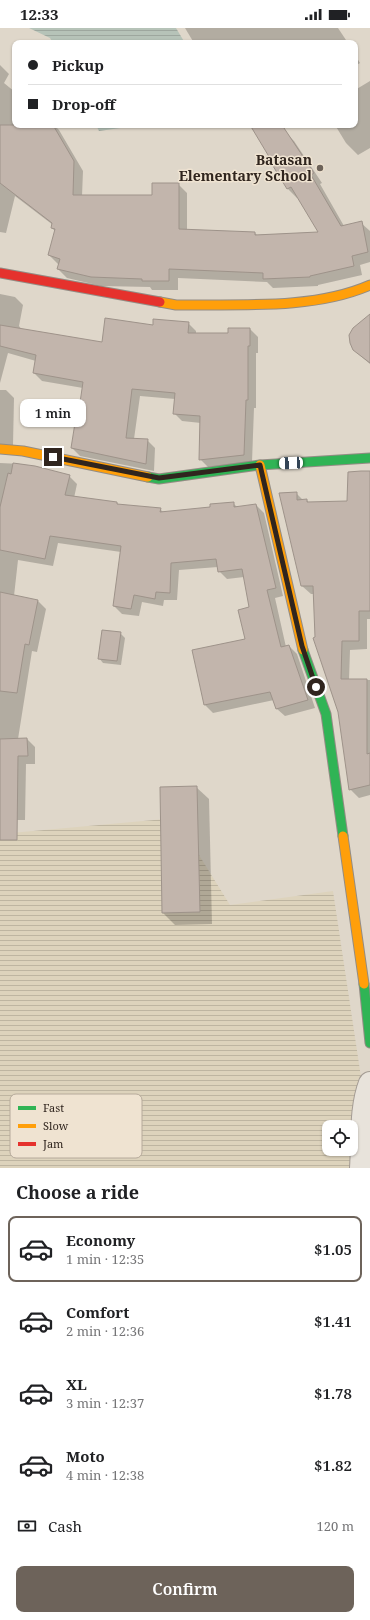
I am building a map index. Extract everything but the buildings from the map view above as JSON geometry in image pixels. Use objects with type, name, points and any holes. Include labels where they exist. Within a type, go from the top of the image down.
[{"type":"street","points":[[0,273],[176,305],[296,303],[354,292],[370,285]]},
{"type":"street","points":[[0,449],[23,451],[159,478],[260,465],[370,458]]},
{"type":"street","points":[[260,465],[302,646],[326,714],[364,983],[370,1043]]},
{"type":"street","points":[[361,1168],[364,1116],[367,1091],[370,1083]]},
{"type":"shaded area","points":[[29,28],[176,28],[183,40],[51,40]]},
{"type":"shaded area","points":[[98,128],[120,128],[99,131]]},
{"type":"shaded area","points":[[176,818],[230,905],[333,891],[370,1137],[370,1168],[0,1168],[0,834]]},
{"type":"traffic: fast","points":[[148,477],[159,479],[260,465],[370,458]]},
{"type":"traffic: fast","points":[[303,650],[326,714],[343,836]]},
{"type":"traffic: fast","points":[[364,984],[370,1043]]},
{"type":"traffic: slow","points":[[160,302],[176,305],[250,305],[300,302],[324,299],[348,293],[370,285]]},
{"type":"traffic: slow","points":[[0,449],[23,451],[148,477]]},
{"type":"traffic: slow","points":[[260,465],[303,650]]},
{"type":"traffic: slow","points":[[343,836],[364,984]]},
{"type":"traffic: jam","points":[[0,273],[160,302]]},
{"type":"place","name":"Batasan Elementary School","points":[[320,168]]},
{"type":"route","points":[[53,457],[159,478],[260,465],[302,646],[316,687]]}]
